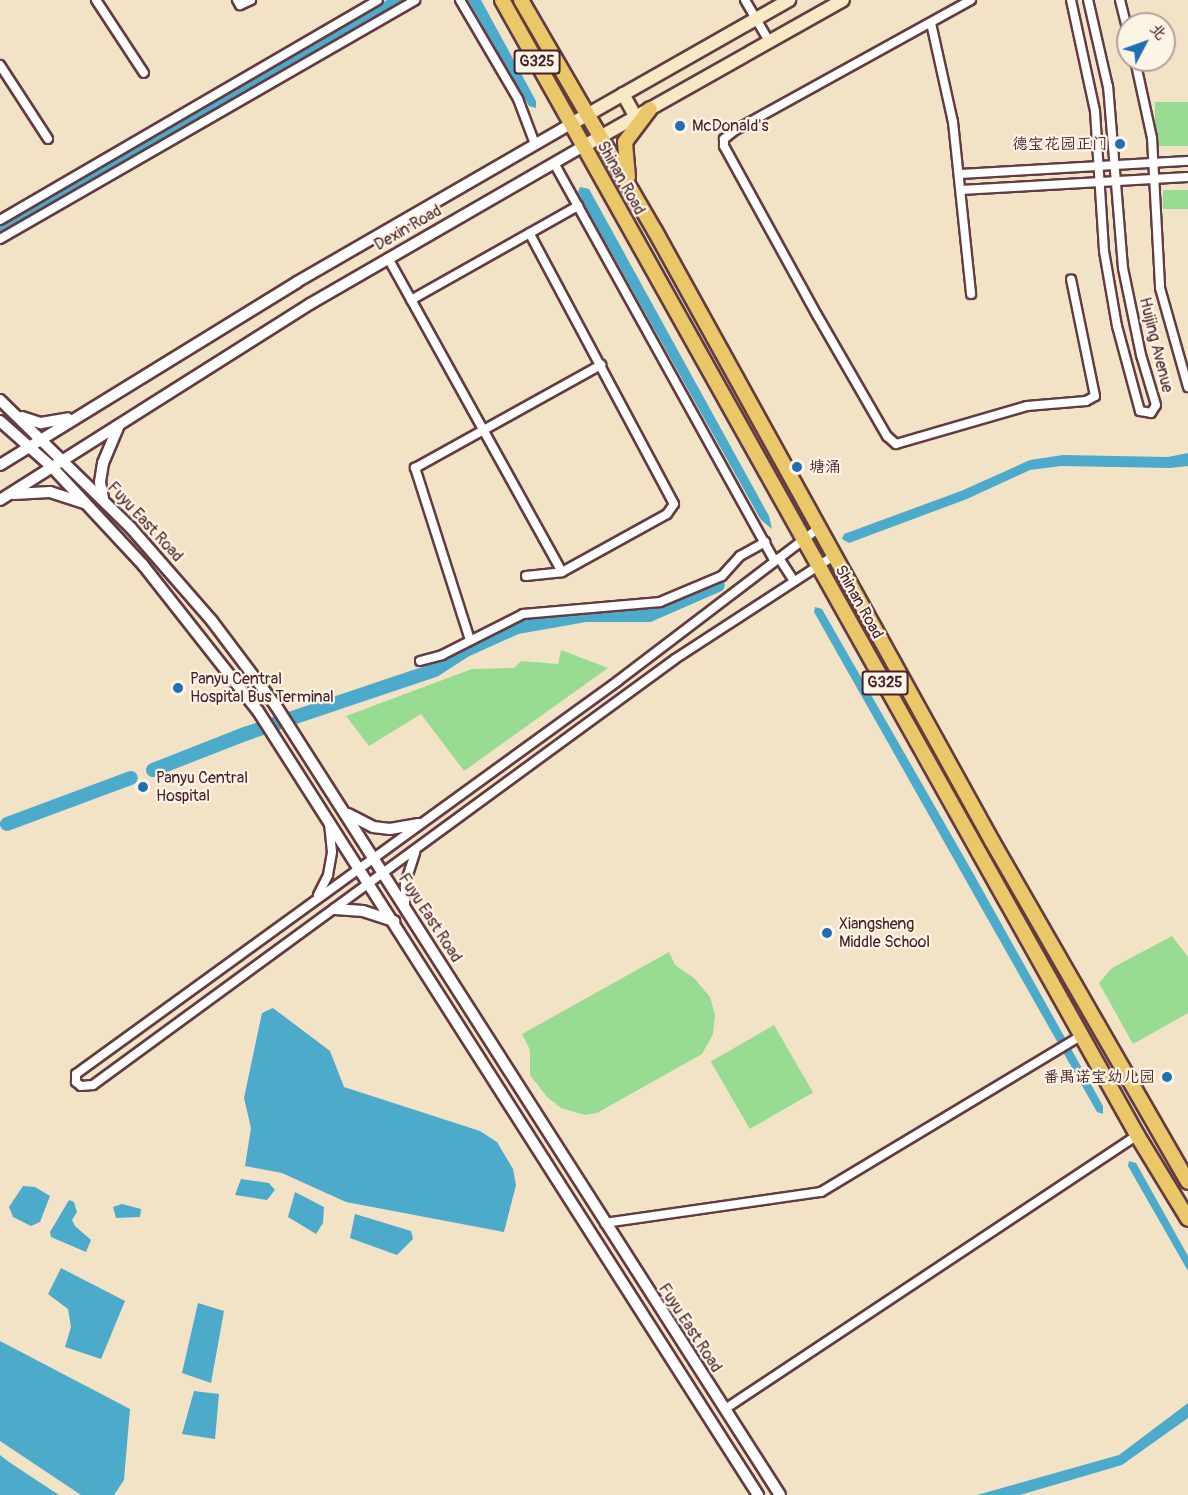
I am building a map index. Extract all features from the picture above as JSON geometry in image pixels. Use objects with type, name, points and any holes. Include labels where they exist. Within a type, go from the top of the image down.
[{"type":"highway","name":"Shinan Road","points":[[502,0],[805,539],[1076,1038],[1188,1219]]},
{"type":"highway","name":"Shinan Road","points":[[521,0],[632,191],[992,841],[1188,1182]]},
{"type":"highway","points":[[632,191],[624,166],[625,142],[650,109]]},
{"type":"highway","points":[[791,514],[807,504]]},
{"type":"highway","points":[[833,590],[849,580]]},
{"type":"main road","name":"Dexin Road","points":[[571,124],[789,0]]},
{"type":"main road","name":"Dexin Road","points":[[584,146],[843,0]]},
{"type":"main road","points":[[623,94],[636,117]]},
{"type":"street","points":[[96,0],[144,73]]},
{"type":"street","points":[[237,0],[240,5],[251,0]]},
{"type":"street","points":[[0,220],[378,0]]},
{"type":"street","points":[[0,239],[415,0]]},
{"type":"street","points":[[460,0],[518,99],[535,144]]},
{"type":"street","points":[[745,0],[769,41]]},
{"type":"street","points":[[971,0],[734,131],[723,142],[891,441],[900,445],[977,419],[1027,406],[1086,401],[1095,396],[1071,279]]},
{"type":"street","name":"Huijing Avenue","points":[[1071,0],[1092,90],[1100,167],[1104,250],[1117,326],[1140,411],[1151,413],[1156,405],[1141,356],[1123,268],[1108,87],[1088,0]]},
{"type":"street","points":[[931,23],[953,122],[971,294]]},
{"type":"street","points":[[0,65],[48,139]]},
{"type":"street","points":[[1138,72],[1154,163],[1160,288],[1188,387]]},
{"type":"street","name":"Dexin Road","points":[[0,465],[307,276],[571,124]]},
{"type":"street","name":"Dexin Road","points":[[4,497],[388,258],[584,146]]},
{"type":"street","points":[[960,174],[1188,161]]},
{"type":"street","points":[[554,163],[765,542],[794,581]]},
{"type":"street","points":[[961,189],[1100,184],[1188,177]]},
{"type":"street","points":[[411,300],[578,206]]},
{"type":"street","points":[[526,576],[562,572],[667,514],[675,504],[529,233]]},
{"type":"street","points":[[388,258],[562,572]]},
{"type":"street","points":[[470,640],[415,468],[601,365]]},
{"type":"street","name":"Fuyu East Road","points":[[0,400],[65,459],[196,602],[276,706],[780,1495]]},
{"type":"street","points":[[14,412],[40,423],[82,413]]},
{"type":"street","name":"Fuyu East Road","points":[[0,421],[30,446],[88,504],[194,626],[258,711],[370,883],[758,1495]]},
{"type":"street","points":[[103,499],[100,482],[103,463],[120,424]]},
{"type":"street","points":[[4,497],[50,492],[88,504]]},
{"type":"street","points":[[820,527],[76,1074],[76,1082],[81,1086],[93,1085],[675,659],[835,555]]},
{"type":"street","points":[[420,661],[523,614],[660,602],[722,576],[740,556],[765,542]]},
{"type":"street","points":[[317,897],[328,875],[332,852],[326,816],[338,801]]},
{"type":"street","points":[[345,813],[373,827],[390,829],[419,824]]},
{"type":"street","points":[[405,907],[408,867],[420,847]]},
{"type":"street","points":[[335,909],[363,911],[394,921]]},
{"type":"street","points":[[605,1223],[821,1192],[1076,1038]]},
{"type":"street","points":[[725,1409],[1137,1135]]},
{"type":"green space","points":[[1155,102],[1188,102],[1188,146],[1155,146]]},
{"type":"green space","points":[[1163,190],[1188,190],[1188,209],[1163,209]]},
{"type":"green space","points":[[561,650],[608,668],[464,771],[421,714],[369,746],[346,716],[472,669],[514,668],[521,661],[558,664]]},
{"type":"green space","points":[[1172,936],[1188,957],[1188,1013],[1133,1044],[1099,983],[1112,968]]},
{"type":"green space","points":[[669,952],[675,965],[694,978],[710,997],[715,1015],[713,1034],[702,1054],[597,1113],[585,1115],[561,1108],[547,1097],[530,1075],[530,1050],[522,1034]]},
{"type":"green space","points":[[774,1025],[813,1093],[750,1129],[711,1062]]},
{"type":"water","points":[[387,0],[407,0],[0,234],[0,224]]},
{"type":"water","points":[[468,0],[481,0],[536,101],[536,108],[529,106]]},
{"type":"water","points":[[580,187],[589,189],[769,516],[772,529],[761,520],[588,211],[578,192]]},
{"type":"water","points":[[1188,453],[1188,466],[1170,468],[1061,466],[1030,470],[967,499],[849,543],[842,539],[844,534],[961,491],[1030,460],[1063,455],[1168,457]]},
{"type":"water","points":[[815,607],[822,609],[973,873],[1103,1106],[1103,1114],[1097,1112],[814,612]]},
{"type":"water","points":[[273,1008],[330,1051],[344,1087],[480,1131],[497,1142],[513,1169],[516,1185],[504,1232],[346,1202],[282,1173],[245,1166],[251,1128],[244,1098],[262,1013]]},
{"type":"water","points":[[1129,1161],[1136,1163],[1188,1256],[1188,1271],[1128,1166]]},
{"type":"water","points":[[241,1179],[269,1183],[275,1190],[267,1200],[235,1195]]},
{"type":"water","points":[[23,1186],[35,1187],[50,1196],[40,1222],[31,1226],[13,1217],[9,1207]]},
{"type":"water","points":[[295,1192],[324,1207],[323,1223],[316,1234],[288,1217]]},
{"type":"water","points":[[69,1200],[74,1202],[77,1212],[72,1220],[75,1226],[91,1240],[86,1252],[51,1237],[50,1232]]},
{"type":"water","points":[[122,1204],[141,1209],[140,1217],[116,1218],[113,1207]]},
{"type":"water","points":[[355,1214],[411,1231],[413,1239],[397,1255],[350,1238]]},
{"type":"water","points":[[61,1268],[125,1301],[101,1359],[65,1347],[71,1327],[68,1309],[48,1294]]},
{"type":"water","points":[[198,1303],[224,1311],[211,1383],[182,1373]]},
{"type":"water","points":[[0,1341],[130,1409],[124,1480],[114,1495],[81,1495],[0,1441]]},
{"type":"water","points":[[194,1391],[219,1394],[215,1439],[182,1434]]},
{"type":"water","points":[[1188,1403],[1188,1418],[1122,1465],[1020,1495],[977,1495],[1119,1455]]},
{"type":"water","points":[[0,1455],[9,1462],[59,1495],[0,1495]]},
{"type":"waterway","points":[[153,770],[245,734],[435,670],[464,651],[517,627],[585,615],[649,615],[718,585]]},
{"type":"waterway","points":[[7,824],[131,778]]},
{"type":"place","name":"McDonald's","points":[[680,126]]},
{"type":"place","name":"德宝花园正门","points":[[1120,144]]},
{"type":"place","name":"塘涌","points":[[797,467]]},
{"type":"place","name":"Panyu Central Hospital Bus Terminal","points":[[178,688]]},
{"type":"place","name":"Panyu Central Hospital","points":[[143,787]]},
{"type":"place","name":"Xiangsheng Middle School","points":[[827,933]]},
{"type":"place","name":"番禺诺宝幼儿园","points":[[1167,1077]]}]
